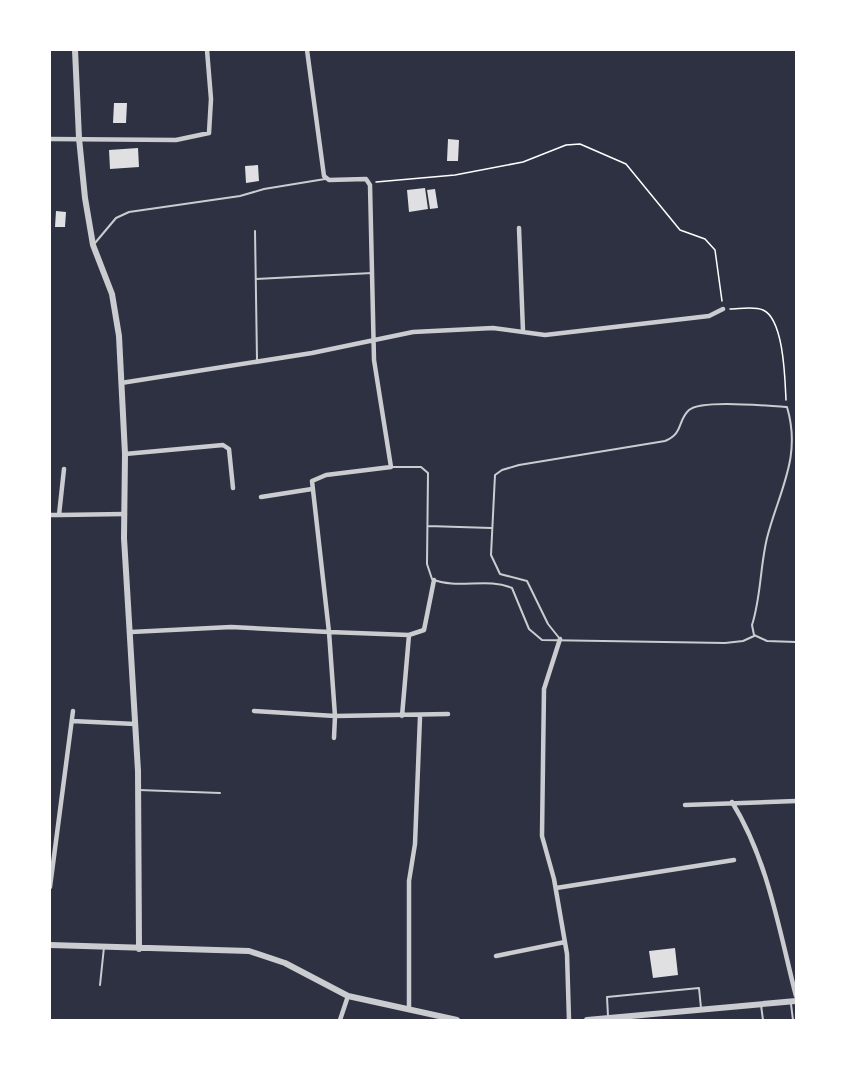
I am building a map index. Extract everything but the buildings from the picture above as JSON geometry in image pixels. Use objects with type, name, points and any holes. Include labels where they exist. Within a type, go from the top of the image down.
[{"type":"street","points":[[75,50],[79,138],[93,245],[112,294],[117,319],[125,454],[124,538],[138,790],[140,949]]},
{"type":"street","points":[[50,139],[176,140],[209,133],[211,99],[207,50]]},
{"type":"street","points":[[307,50],[320,160],[325,179],[366,179],[369,182],[377,390],[390,467],[316,478],[312,481],[325,575],[335,717],[334,738]]},
{"type":"street","points":[[519,228],[523,331]]},
{"type":"street","points":[[121,382],[312,353],[413,332],[493,328],[545,335],[709,316],[723,309]]},
{"type":"street","points":[[125,454],[223,445],[229,449],[233,488]]},
{"type":"street","points":[[59,515],[64,469]]},
{"type":"street","points":[[261,497],[312,489]]},
{"type":"street","points":[[50,515],[125,514]]},
{"type":"street","points":[[131,632],[231,627],[409,635],[424,630],[434,580]]},
{"type":"street","points":[[402,716],[409,635]]},
{"type":"street","points":[[560,639],[544,689],[543,836],[556,888],[565,942],[569,983],[569,1020]]},
{"type":"street","points":[[50,887],[74,711]]},
{"type":"street","points":[[254,711],[335,717],[420,717],[447,714]]},
{"type":"street","points":[[409,1010],[409,881],[415,844],[420,717]]},
{"type":"street","points":[[72,721],[135,723]]},
{"type":"street","points":[[685,805],[796,801]]},
{"type":"street","points":[[732,802],[744,821],[764,870],[796,996]]},
{"type":"street","points":[[50,838],[56,839]]},
{"type":"street","points":[[556,888],[734,860]]},
{"type":"street","points":[[496,956],[565,942]]},
{"type":"street","points":[[50,945],[249,951],[285,963],[348,996],[457,1020]]},
{"type":"street","points":[[340,1020],[348,996]]},
{"type":"street","points":[[587,1020],[653,1018],[794,1001]]},
{"type":"lane","points":[[93,245],[116,218],[129,212],[240,196],[264,189],[325,179]]},
{"type":"lane","points":[[255,231],[256,360]]},
{"type":"lane","points":[[256,279],[372,273]]},
{"type":"lane","points":[[560,639],[548,624],[527,581],[505,576],[495,569],[490,555],[494,480],[502,470],[664,441],[674,437],[687,412],[694,407],[787,407],[793,432],[792,456],[767,539],[752,625],[754,635]]},
{"type":"lane","points":[[390,467],[421,467],[428,473],[428,571],[434,580],[445,584],[508,586],[515,593],[534,636],[542,639],[725,643],[743,641],[754,635]]},
{"type":"lane","points":[[428,526],[491,528]]},
{"type":"lane","points":[[754,635],[767,641],[796,642]]},
{"type":"lane","points":[[138,790],[220,793]]},
{"type":"lane","points":[[100,985],[104,947]]},
{"type":"lane","points":[[609,1019],[607,997],[699,988],[701,1011]]},
{"type":"lane","points":[[794,1001],[794,1020]]},
{"type":"lane","points":[[761,1005],[763,1020]]},
{"type":"path","points":[[369,182],[455,175],[523,162],[566,145],[580,144],[626,164],[680,230],[712,244],[716,250],[723,309],[762,309],[769,314],[777,327],[783,357],[787,407]]}]
